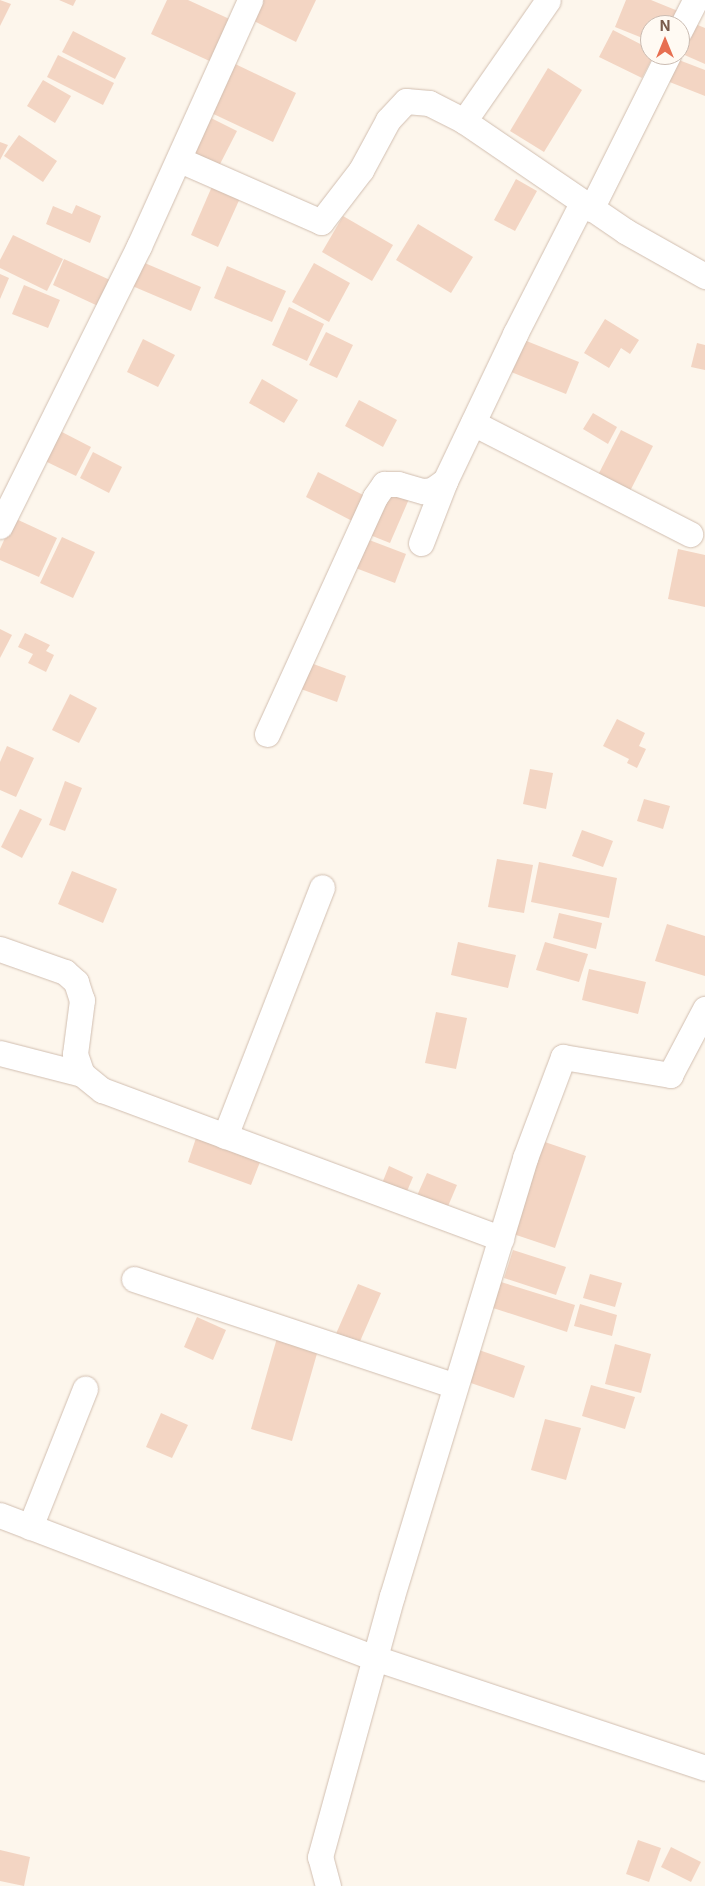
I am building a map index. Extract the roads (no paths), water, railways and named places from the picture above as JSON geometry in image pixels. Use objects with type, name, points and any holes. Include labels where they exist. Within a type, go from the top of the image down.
[{"type":"street","points":[[0,526],[180,160],[250,0]]},
{"type":"street","points":[[464,121],[548,0]]},
{"type":"street","points":[[688,15],[695,0]]},
{"type":"street","points":[[421,543],[445,481],[473,423],[586,206],[663,65]]},
{"type":"street","points":[[180,160],[321,222],[361,170],[388,120],[406,101],[430,103],[464,121],[625,231],[705,276]]},
{"type":"street","points":[[473,423],[690,534]]},
{"type":"street","points":[[267,734],[375,497],[384,484],[398,484],[423,491],[432,490],[445,481]]},
{"type":"street","points":[[225,1136],[322,887]]},
{"type":"street","points":[[0,949],[64,972],[76,982],[82,1000],[75,1054],[82,1074]]},
{"type":"street","points":[[326,1883],[320,1857],[375,1658],[455,1386],[525,1158],[563,1057],[670,1075],[705,1009]]},
{"type":"street","points":[[0,1053],[82,1074],[102,1090],[501,1238]]},
{"type":"street","points":[[134,1279],[455,1386]]},
{"type":"street","points":[[30,1526],[85,1389]]},
{"type":"street","points":[[0,1515],[375,1658],[705,1768]]}]
